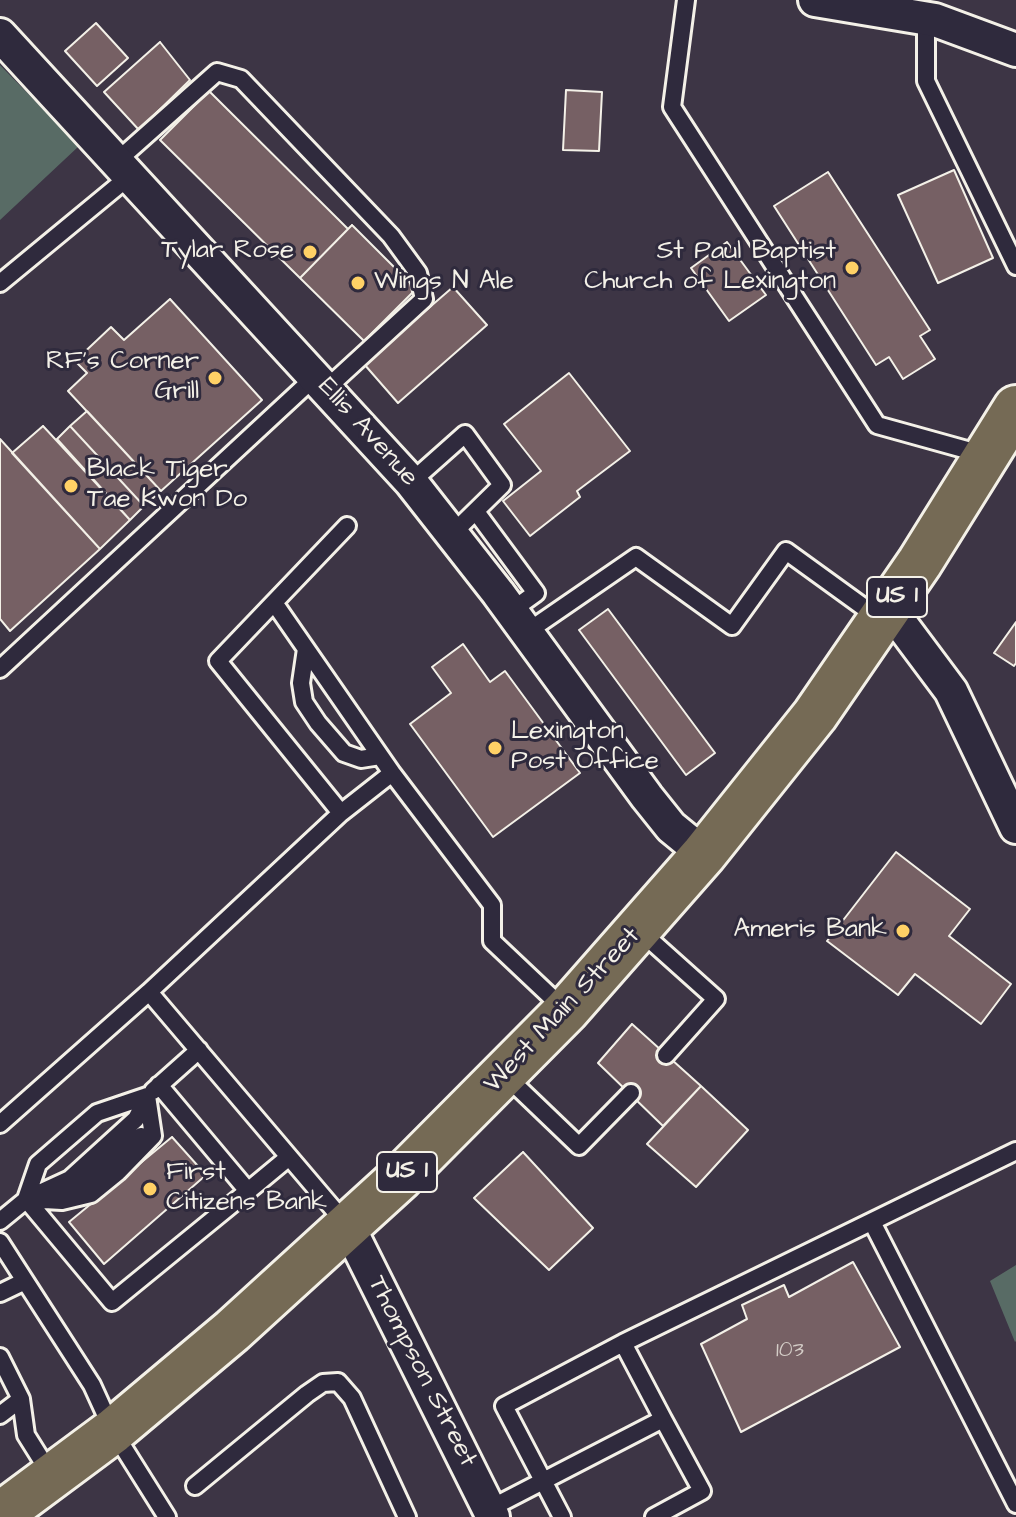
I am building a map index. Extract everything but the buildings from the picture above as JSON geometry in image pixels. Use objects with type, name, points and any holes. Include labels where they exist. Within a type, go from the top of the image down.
[{"type":"main road","name":"West Main Street","points":[[0,1515],[113,1431],[232,1331],[348,1226],[505,1075],[566,1011],[704,854],[815,715],[885,614],[1016,408]]},
{"type":"street","points":[[815,0],[926,18],[1016,50]]},
{"type":"street","name":"Ellis Avenue","points":[[0,35],[411,482],[647,797],[671,827],[704,854]]},
{"type":"street","points":[[885,614],[951,691],[1016,827]]},
{"type":"street","name":"Thompson Street","points":[[348,1226],[491,1513]]},
{"type":"lane","points":[[686,0],[672,107],[877,425],[987,455]]},
{"type":"lane","points":[[926,18],[926,81],[1016,266]]},
{"type":"lane","points":[[0,283],[124,168],[217,72],[241,79],[391,236],[418,273],[424,299],[322,382],[0,669]]},
{"type":"lane","points":[[411,482],[465,434],[502,485],[477,513],[452,534]]},
{"type":"lane","points":[[477,513],[536,593],[521,626]]},
{"type":"lane","points":[[341,813],[218,661],[347,526]]},
{"type":"lane","points":[[521,626],[636,557],[732,626],[786,551],[885,614]]},
{"type":"lane","points":[[275,604],[392,773],[492,905],[492,941],[566,1011]]},
{"type":"lane","points":[[306,649],[301,683],[304,702],[318,723],[344,753],[361,759],[380,756]]},
{"type":"lane","points":[[0,1124],[149,992],[341,813],[392,773]]},
{"type":"lane","points":[[639,930],[716,999],[666,1055]]},
{"type":"lane","points":[[149,992],[348,1226]]},
{"type":"lane","points":[[83,1153],[199,1050]]},
{"type":"lane","points":[[505,1075],[579,1146],[631,1093]]},
{"type":"lane","points":[[153,1090],[248,1191]]},
{"type":"lane","points":[[26,1199],[70,1179],[136,1119],[153,1090]]},
{"type":"lane","points":[[26,1199],[38,1164],[97,1113],[153,1090]]},
{"type":"lane","points":[[26,1199],[62,1201],[91,1194],[118,1172],[153,1136],[153,1090]]},
{"type":"lane","points":[[562,1517],[504,1406],[623,1343],[1016,1151]]},
{"type":"lane","points":[[26,1199],[112,1302],[289,1157]]},
{"type":"lane","points":[[0,1221],[61,1173]]},
{"type":"lane","points":[[872,1222],[1014,1493]]},
{"type":"lane","points":[[0,1242],[92,1385],[113,1431],[167,1517]]},
{"type":"lane","points":[[0,1293],[25,1281]]},
{"type":"lane","points":[[623,1343],[702,1491],[654,1517]]},
{"type":"lane","points":[[0,1357],[21,1399],[26,1435],[51,1476]]},
{"type":"lane","points":[[195,1486],[307,1394],[323,1383],[338,1382],[352,1398],[407,1517]]},
{"type":"lane","points":[[0,1415],[21,1399]]},
{"type":"lane","points":[[491,1513],[542,1482],[663,1419]]},
{"type":"green space","points":[[0,65],[79,146],[0,220]]},
{"type":"green space","points":[[1016,1265],[1016,1341],[1015,1342],[990,1281]]},
{"type":"place","name":"Tylar Rose","points":[[310,252]]},
{"type":"place","name":"St Paul Baptist Church of Lexington","points":[[852,268]]},
{"type":"place","name":"Wings N Ale","points":[[358,283]]},
{"type":"place","name":"RF's Corner Grill","points":[[215,378]]},
{"type":"place","name":"Black Tiger Tae Kwon Do","points":[[71,486]]},
{"type":"place","name":"Lexington Post Office","points":[[495,748]]},
{"type":"place","name":"Ameris Bank","points":[[903,931]]},
{"type":"place","name":"First Citizens Bank","points":[[150,1189]]}]
